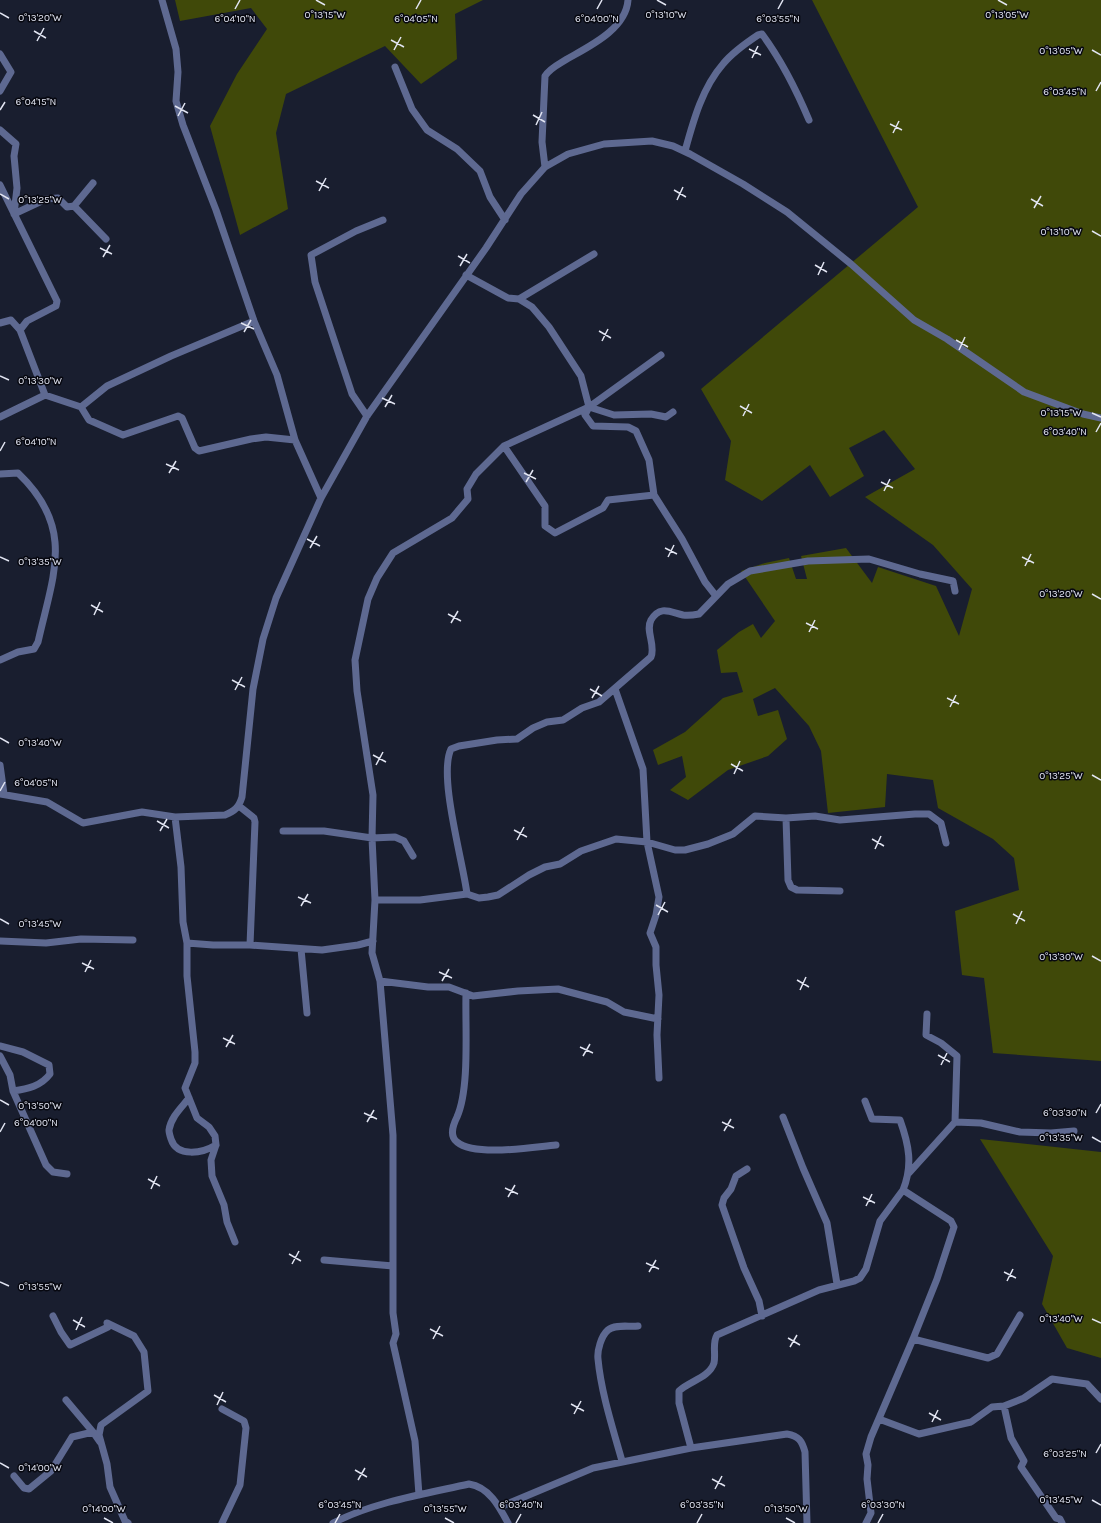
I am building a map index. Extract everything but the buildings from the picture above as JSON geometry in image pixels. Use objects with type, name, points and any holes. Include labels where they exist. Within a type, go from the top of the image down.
[{"type":"street","points":[[162,0],[176,49],[178,72],[176,101],[254,321],[276,375],[295,440],[321,498]]},
{"type":"street","points":[[545,167],[542,142],[545,76],[551,69],[586,48],[615,27],[627,10],[628,0]]},
{"type":"street","points":[[685,151],[696,112],[710,83],[723,64],[758,34],[762,34],[780,59],[810,120]]},
{"type":"street","points":[[0,54],[11,72],[0,91]]},
{"type":"street","points":[[395,67],[412,109],[427,130],[457,149],[480,171],[490,197],[505,220]]},
{"type":"street","points":[[0,130],[16,144],[14,156],[18,188],[14,214]]},
{"type":"street","points":[[0,765],[2,794],[48,802],[83,823],[142,812],[175,817],[225,815],[233,812],[239,806],[242,797],[252,689],[263,639],[276,598],[321,498],[367,416],[505,220],[521,194],[545,167],[568,154],[604,144],[652,141],[685,151],[743,184],[787,212],[851,264],[914,320],[946,339],[1024,392],[1083,414],[1101,418]]},
{"type":"street","points":[[14,214],[46,199],[58,198],[67,207],[74,206],[93,183]]},
{"type":"street","points":[[0,185],[57,301],[56,306],[27,322],[20,330]]},
{"type":"street","points":[[74,206],[106,239]]},
{"type":"street","points":[[367,416],[352,394],[315,282],[311,255],[356,231],[383,220]]},
{"type":"street","points":[[519,299],[594,254]]},
{"type":"street","points":[[466,275],[508,298],[519,299],[532,307],[549,327],[581,376],[589,406],[585,416],[593,426],[628,427],[636,431],[649,460],[654,495],[682,539],[705,582],[716,596]]},
{"type":"street","points":[[0,323],[11,320],[20,330],[45,395]]},
{"type":"street","points":[[81,407],[107,386],[171,356],[254,321]]},
{"type":"street","points":[[419,1495],[415,1441],[393,1343],[396,1334],[393,1313],[393,1135],[380,981],[372,953],[375,900],[372,838],[373,794],[357,691],[355,660],[368,599],[377,578],[393,553],[452,518],[468,499],[467,489],[476,474],[504,446],[589,406],[661,355]]},
{"type":"street","points":[[0,417],[45,395],[81,407],[89,420],[123,435],[178,416],[182,418],[195,448],[199,451],[251,438],[266,437],[295,440]]},
{"type":"street","points":[[589,406],[614,415],[651,414],[666,417],[674,412]]},
{"type":"street","points":[[504,446],[545,506],[545,526],[555,533],[603,508],[608,500],[654,495]]},
{"type":"street","points":[[0,474],[18,473],[48,511],[54,529],[56,552],[54,579],[38,642],[34,649],[18,652],[0,660]]},
{"type":"street","points":[[467,894],[448,787],[446,764],[451,749],[459,746],[497,740],[518,739],[533,728],[547,722],[563,720],[582,708],[599,702],[615,689],[637,666],[651,656],[652,651],[649,623],[654,615],[660,611],[671,610],[683,615],[699,614],[728,584],[750,571],[808,561],[869,559],[920,574],[953,581],[955,591]]},
{"type":"street","points":[[615,689],[643,769],[647,842],[659,897],[656,915],[650,934],[656,947],[656,965],[660,995],[658,1019],[659,1078]]},
{"type":"street","points":[[239,806],[255,822],[250,945]]},
{"type":"street","points":[[375,900],[420,900],[467,894],[479,898],[498,895],[545,867],[560,864],[582,851],[616,839],[647,842],[675,850],[685,850],[708,844],[733,834],[755,816],[786,818],[815,816],[840,820],[888,815],[929,814],[941,823],[946,843]]},
{"type":"street","points":[[175,817],[181,867],[183,922],[187,944],[186,976],[194,1033],[195,1052],[195,1063],[187,1079],[185,1088],[197,1118],[209,1127],[215,1136],[216,1144],[211,1160],[212,1176],[224,1205],[227,1222],[235,1242]]},
{"type":"street","points":[[786,818],[788,880],[791,887],[797,890],[840,891]]},
{"type":"street","points":[[283,831],[324,831],[372,838],[401,838],[414,856]]},
{"type":"street","points":[[0,941],[46,943],[81,939],[133,940]]},
{"type":"street","points":[[187,944],[250,945],[322,950],[358,945],[373,941]]},
{"type":"street","points":[[301,949],[307,1013]]},
{"type":"street","points":[[380,981],[428,987],[449,987],[473,996],[518,991],[558,989],[607,1002],[624,1012],[658,1019]]},
{"type":"street","points":[[466,994],[464,1096],[463,1104],[453,1125],[453,1135],[457,1142],[473,1149],[500,1150],[556,1145]]},
{"type":"street","points":[[909,1173],[955,1122],[957,1056],[941,1043],[926,1035],[927,1014]]},
{"type":"street","points":[[0,1046],[23,1052],[49,1065],[50,1074],[44,1082],[27,1089],[13,1091]]},
{"type":"street","points":[[0,1056],[10,1075],[13,1091],[46,1166],[52,1172],[66,1174]]},
{"type":"street","points":[[189,1098],[174,1115],[168,1131],[173,1144],[183,1151],[190,1152],[210,1148],[216,1144]]},
{"type":"street","points":[[691,1448],[679,1404],[679,1392],[685,1386],[709,1371],[714,1362],[715,1342],[718,1335],[836,1284],[854,1281],[860,1278],[866,1269],[880,1221],[903,1190],[909,1173],[909,1148],[900,1120],[872,1119],[865,1101]]},
{"type":"street","points":[[783,1117],[827,1223],[836,1284]]},
{"type":"street","points":[[955,1122],[980,1123],[1020,1132],[1051,1133],[1074,1130]]},
{"type":"street","points":[[747,1169],[736,1176],[731,1189],[724,1198],[722,1205],[744,1268],[759,1301],[762,1316]]},
{"type":"street","points":[[866,1523],[871,1513],[866,1454],[871,1437],[937,1279],[954,1226],[951,1221],[903,1190]]},
{"type":"street","points":[[324,1260],[393,1266]]},
{"type":"street","points":[[913,1339],[988,1358],[998,1354],[1020,1315]]},
{"type":"street","points":[[53,1316],[70,1345],[108,1327],[107,1323],[134,1336],[144,1352],[148,1392],[101,1425],[99,1435],[110,1487],[125,1521],[128,1523]]},
{"type":"street","points":[[622,1461],[611,1420],[598,1358],[602,1338],[608,1330],[617,1327],[638,1326]]},
{"type":"street","points":[[879,1420],[919,1434],[971,1422],[992,1407],[1004,1406],[1024,1398],[1052,1379],[1086,1384],[1101,1399]]},
{"type":"street","points":[[66,1400],[102,1445]]},
{"type":"street","points":[[1004,1406],[1011,1438],[1024,1461],[1021,1467],[1056,1518],[1060,1519],[1062,1523]]},
{"type":"street","points":[[222,1409],[244,1421],[246,1428],[240,1485],[222,1523]]},
{"type":"street","points":[[14,1476],[24,1488],[29,1489],[51,1471],[72,1437],[93,1432]]},
{"type":"street","points":[[500,1507],[593,1468],[691,1448],[787,1434],[795,1435],[802,1441],[805,1452],[808,1523]]},
{"type":"street","points":[[333,1523],[348,1516],[419,1495],[469,1484],[477,1486],[488,1493],[500,1507],[508,1523]]},
{"type":"green space","points":[[175,0],[483,0],[455,14],[457,59],[421,84],[385,46],[286,94],[276,133],[288,209],[240,235],[210,126],[237,74],[267,29],[251,8],[180,21]]},
{"type":"green space","points":[[812,0],[1101,0],[1101,1061],[993,1053],[984,978],[962,975],[955,911],[1019,890],[1014,858],[993,839],[938,808],[933,780],[887,774],[885,807],[828,813],[821,751],[809,726],[775,688],[753,699],[758,716],[778,710],[787,739],[768,756],[728,770],[688,800],[670,790],[686,777],[682,756],[658,765],[653,750],[685,732],[723,698],[743,692],[737,672],[721,673],[717,650],[739,632],[753,624],[761,638],[775,621],[741,571],[765,563],[789,558],[796,579],[807,579],[801,556],[846,548],[872,583],[878,567],[936,586],[959,636],[972,589],[933,545],[865,497],[915,469],[884,430],[849,448],[864,476],[830,497],[810,465],[762,501],[725,480],[731,441],[701,389],[918,207]]},
{"type":"green space","points":[[980,1139],[1101,1152],[1101,1358],[1067,1348],[1042,1304],[1053,1256]]}]
